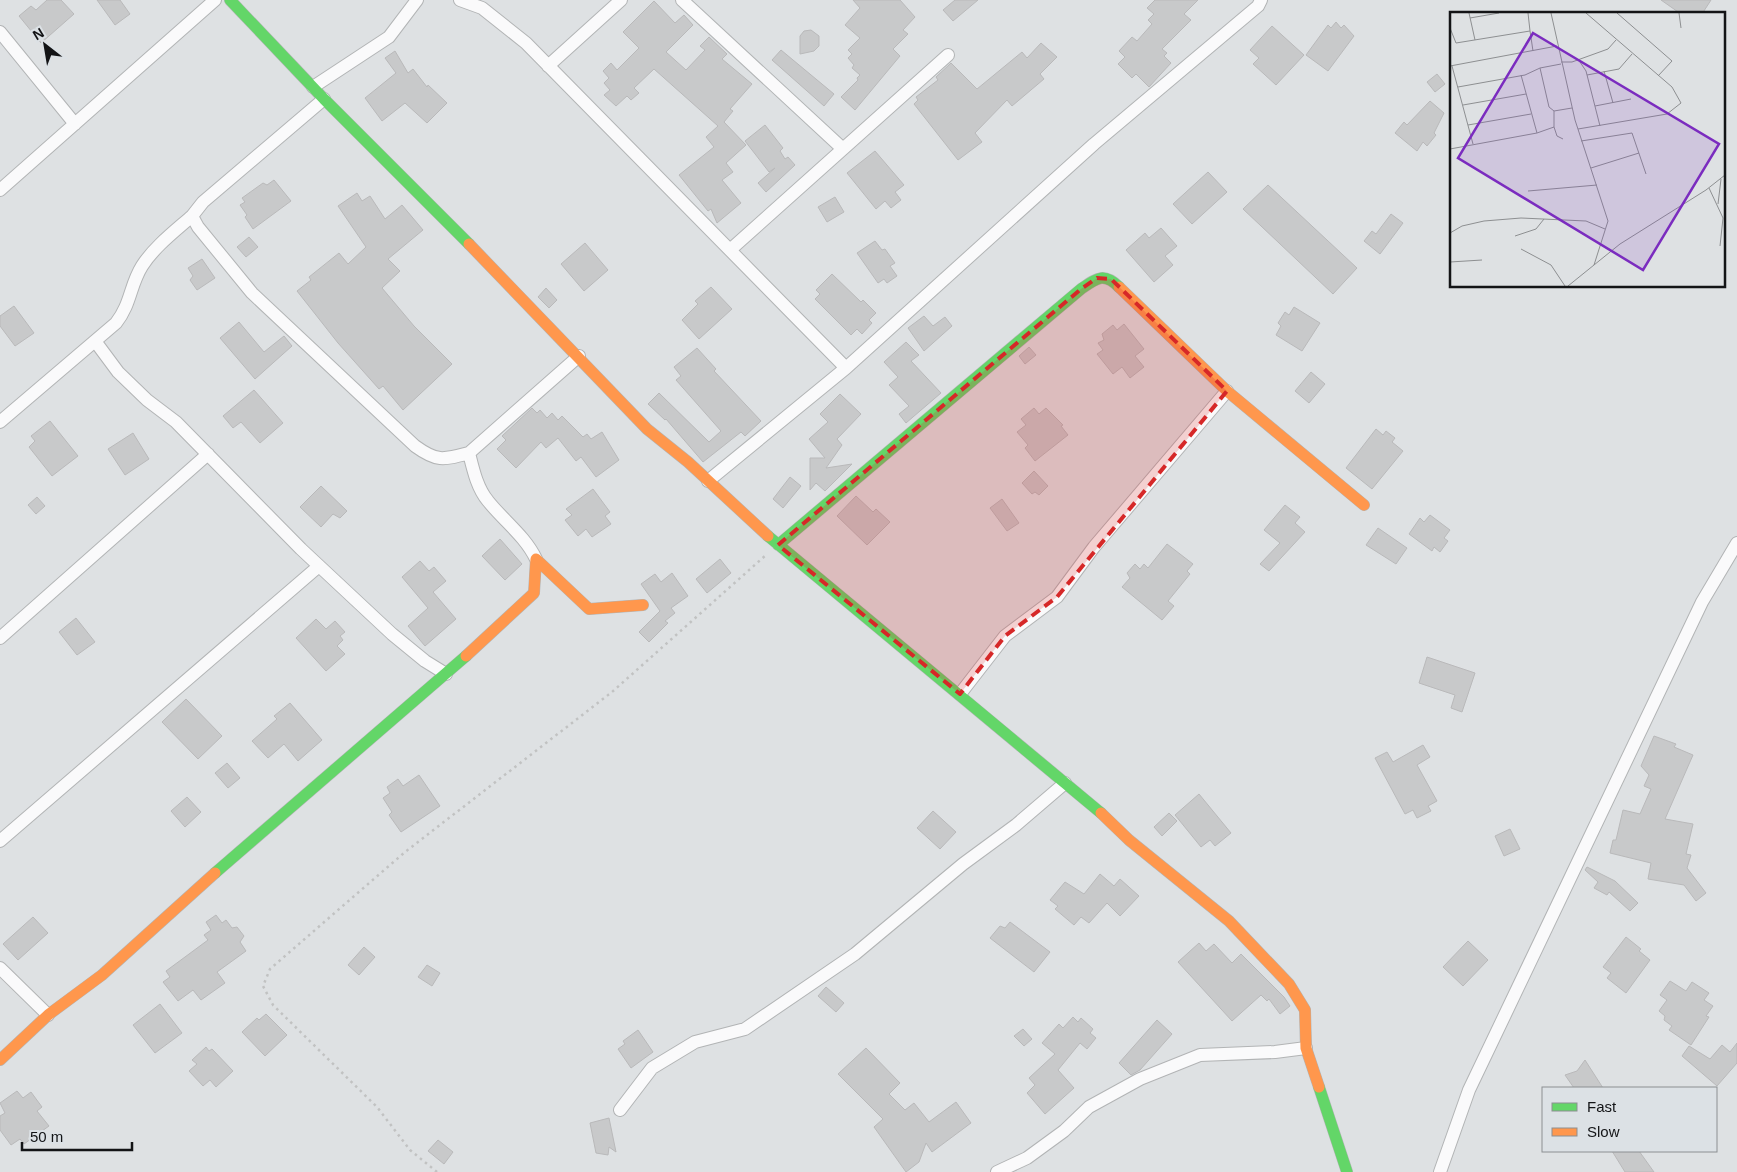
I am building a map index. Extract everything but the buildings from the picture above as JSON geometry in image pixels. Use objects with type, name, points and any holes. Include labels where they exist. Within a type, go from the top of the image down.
[{"type":"street","points":[[0,190],[216,0]]},
{"type":"street","points":[[230,0],[313,87],[579,356],[648,429],[778,545],[960,694],[1016,744],[1098,810],[1129,840],[1229,921],[1289,984],[1305,1010],[1306,1048],[1347,1172]]},
{"type":"street","points":[[313,87],[389,37],[417,0]]},
{"type":"street","points":[[460,0],[482,8],[526,43],[846,368]]},
{"type":"street","points":[[548,66],[620,0]]},
{"type":"street","points":[[682,0],[843,149]]},
{"type":"street","points":[[708,481],[846,368],[1094,144],[1258,6],[1261,0]]},
{"type":"street","points":[[0,32],[74,124]]},
{"type":"street","points":[[730,250],[948,55]]},
{"type":"street","points":[[0,422],[116,323],[125,312],[134,281],[142,266],[192,216],[203,202],[324,98]]},
{"type":"street","points":[[192,216],[198,227],[252,293],[415,446],[431,458],[444,460],[469,453],[496,427],[579,356]]},
{"type":"street","points":[[778,545],[1074,295],[1097,278],[1111,279],[1227,391],[1364,505]]},
{"type":"street","points":[[95,341],[118,372],[147,400],[176,422],[319,566],[392,634],[425,662],[446,674]]},
{"type":"street","points":[[960,694],[1005,636],[1057,597],[1094,547],[1227,391]]},
{"type":"street","points":[[469,453],[475,476],[486,500],[530,547],[536,559],[589,609],[643,604]]},
{"type":"street","points":[[0,638],[208,454]]},
{"type":"street","points":[[1440,1172],[1469,1090],[1702,602],[1737,543]]},
{"type":"street","points":[[0,1060],[48,1015],[102,975],[243,848],[446,674],[534,593],[536,559]]},
{"type":"street","points":[[0,841],[319,566]]},
{"type":"street","points":[[620,1110],[652,1068],[695,1042],[746,1029],[855,954],[963,864],[1016,825],[1065,783]]},
{"type":"street","points":[[0,968],[48,1015]]},
{"type":"street","points":[[997,1172],[1027,1158],[1064,1131],[1089,1107],[1140,1079],[1200,1055],[1275,1052],[1306,1048]]},
{"type":"path","points":[[437,1172],[410,1150],[377,1107],[274,1005],[263,986],[270,969],[406,852],[612,692],[778,545]]},
{"type":"highlighted area","points":[[1097,278],[1111,279],[1227,391],[1057,597],[1005,636],[960,694],[778,545],[1081,289]]},
{"type":"traffic: fast","points":[[230,0],[324,99],[469,244]]},
{"type":"traffic: fast","points":[[778,545],[1081,289],[1100,278],[1109,279],[1119,287]]},
{"type":"traffic: fast","points":[[768,536],[1101,813]]},
{"type":"traffic: fast","points":[[215,873],[466,656]]},
{"type":"traffic: fast","points":[[1319,1087],[1347,1172]]},
{"type":"traffic: slow","points":[[469,244],[647,429],[688,462],[768,536]]},
{"type":"traffic: slow","points":[[1119,287],[1227,391],[1364,505]]},
{"type":"traffic: slow","points":[[466,656],[534,593],[536,559],[589,609],[643,605]]},
{"type":"traffic: slow","points":[[1101,813],[1129,840],[1229,921],[1289,984],[1305,1010],[1306,1048],[1319,1087]]},
{"type":"traffic: slow","points":[[0,1060],[48,1015],[102,975],[215,873]]}]
